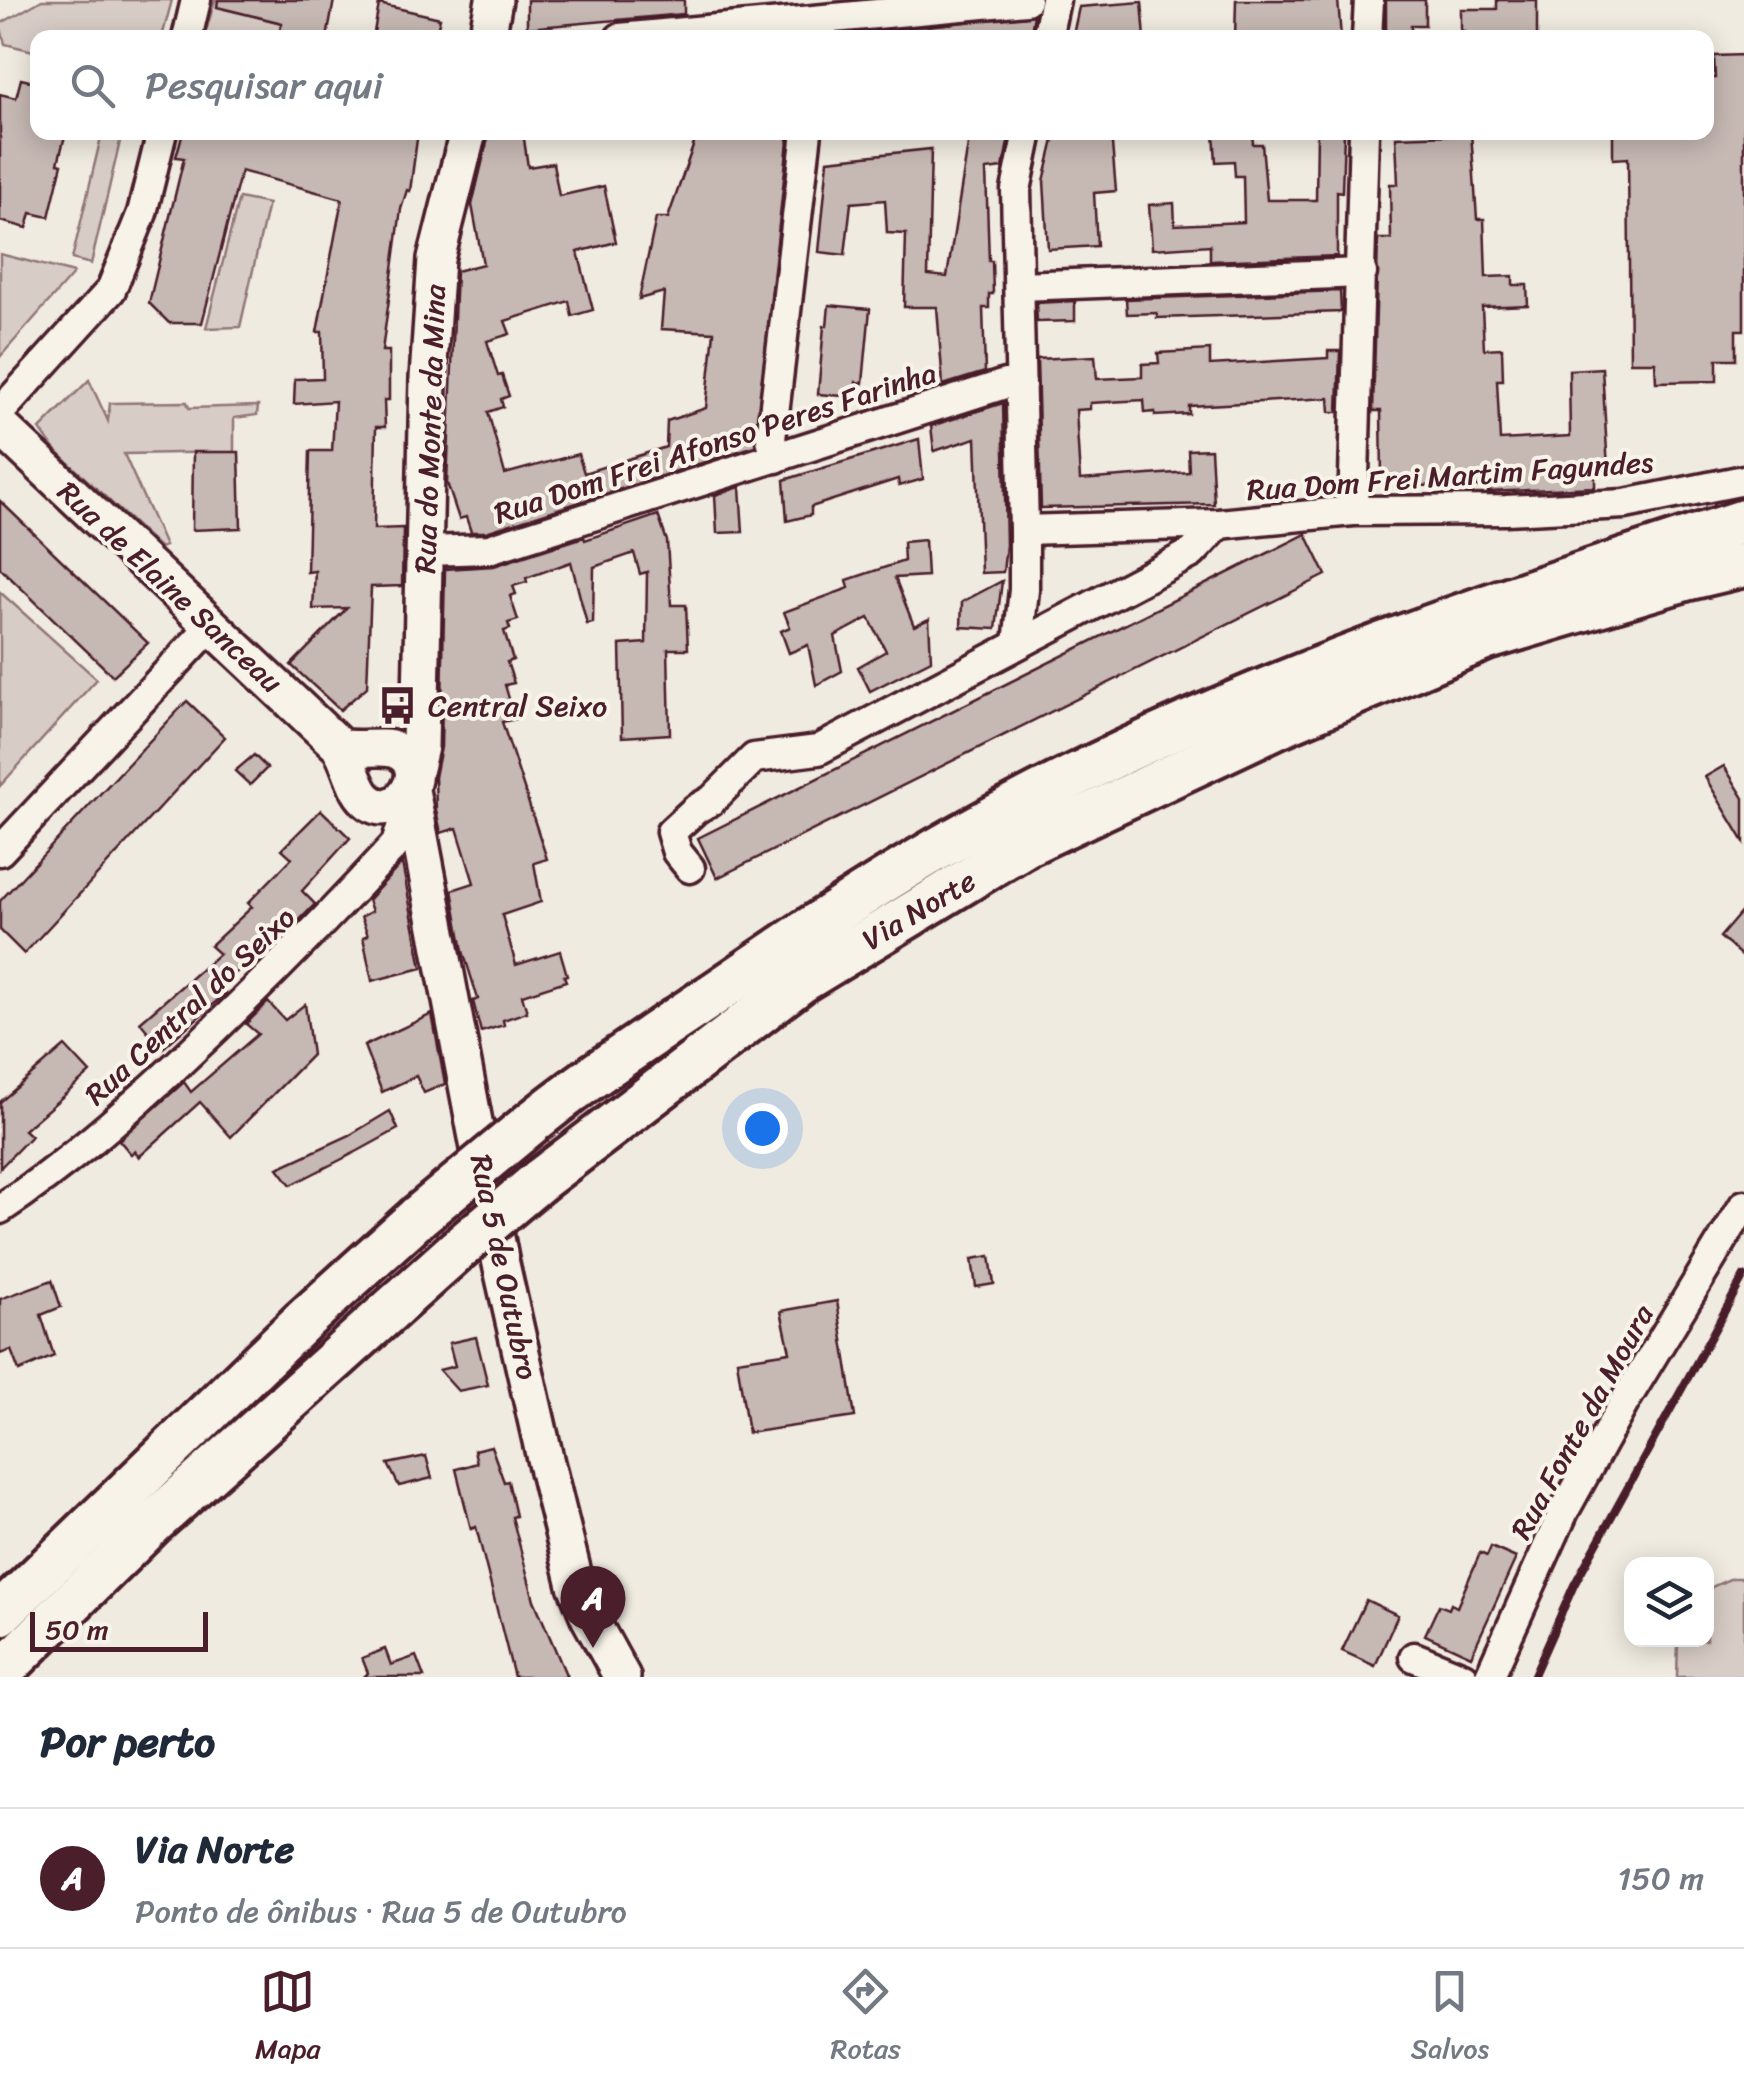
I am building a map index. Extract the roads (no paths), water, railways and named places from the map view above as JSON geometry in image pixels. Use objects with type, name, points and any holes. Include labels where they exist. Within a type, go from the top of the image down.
[{"type":"highway","name":"Via Norte","points":[[0,1614],[304,1320],[559,1100],[761,962],[955,838],[1149,740],[1393,638],[1744,521]]},
{"type":"highway","name":"Via Norte","points":[[0,1673],[152,1524],[457,1250],[540,1181],[800,982],[1027,844],[1278,726],[1487,638],[1685,578],[1744,565]]},
{"type":"main road","points":[[488,30],[494,0]]},
{"type":"main road","name":"Rua do Monte da Mina","points":[[407,808],[419,758],[428,378],[436,259],[466,140]]},
{"type":"main road","name":"Rua de Elaine Sanceau","points":[[0,426],[340,746],[356,780]]},
{"type":"main road","points":[[340,746],[358,751],[381,749],[404,755],[407,808],[369,801],[356,780],[360,762],[381,749],[419,730]]},
{"type":"main road","name":"Rua 5 de Outubro","points":[[407,808],[501,1264],[576,1585],[589,1618],[622,1677]]},
{"type":"street","points":[[188,30],[196,0]]},
{"type":"street","points":[[818,29],[1026,0]]},
{"type":"street","points":[[1049,30],[1055,0]]},
{"type":"street","points":[[1367,30],[1369,0]]},
{"type":"street","points":[[0,412],[111,290],[142,213],[160,140]]},
{"type":"street","points":[[776,458],[771,439],[805,140]]},
{"type":"street","points":[[1018,643],[1024,590],[1024,530],[1016,190],[1026,140]]},
{"type":"street","points":[[1353,511],[1364,140]]},
{"type":"street","points":[[1019,286],[1362,273]]},
{"type":"street","name":"Rua Dom Frei Afonso Peres Farinha","points":[[426,552],[489,549],[1004,384],[1021,384]]},
{"type":"street","name":"Rua Dom Frei Martim Fagundes","points":[[1024,530],[1219,524],[1353,511],[1625,504],[1744,480]]},
{"type":"street","name":"Rua Dom Frei Martim Fagundes","points":[[690,868],[676,852],[671,832],[712,800],[754,758],[818,750],[1192,554],[1219,524]]},
{"type":"street","points":[[2,843],[210,626]]},
{"type":"street","name":"Rua Central do Seixo","points":[[0,1209],[74,1158],[240,1008],[396,844],[407,808]]},
{"type":"street","name":"Rua Fonte da Moura","points":[[1488,1677],[1564,1510],[1625,1401],[1744,1206]]},
{"type":"street","points":[[1414,1657],[1463,1677]]},
{"type":"railway","points":[[1533,1677],[1574,1585],[1744,1276]]},
{"type":"place","name":"Central Seixo","points":[[398,706]]},
{"type":"place","name":"Via Norte","points":[[593,1648]]}]
